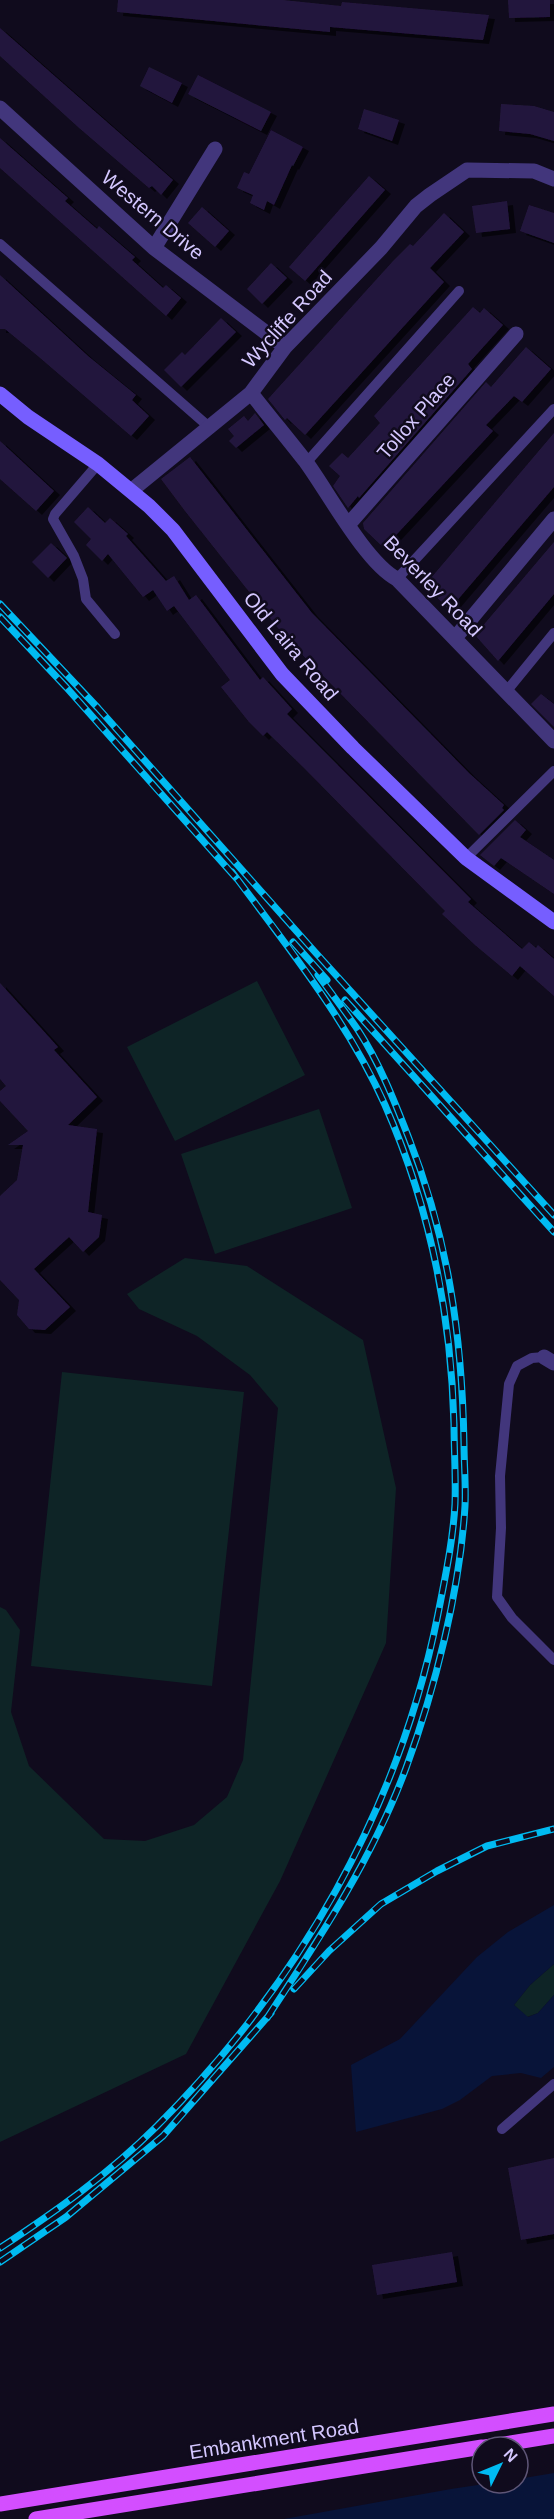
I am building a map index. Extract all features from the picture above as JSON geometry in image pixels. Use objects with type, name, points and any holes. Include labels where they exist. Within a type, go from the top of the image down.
[{"type":"main road","name":"Old Laira Road","points":[[0,394],[28,417],[132,490],[173,530],[282,674],[353,748],[466,858],[554,922]]},
{"type":"main road","name":"Embankment Road","points":[[0,2504],[554,2415]]},
{"type":"main road","points":[[530,2440],[554,2436]]},
{"type":"main road","points":[[36,2519],[470,2449]]},
{"type":"street","name":"Western Drive","points":[[0,108],[154,248],[285,347]]},
{"type":"street","points":[[154,248],[215,149]]},
{"type":"street","name":"Wycliffe Road","points":[[132,490],[251,393],[285,347],[381,248],[416,206],[467,170],[534,171],[554,179]]},
{"type":"street","name":"Tollox Place","points":[[348,525],[516,334]]},
{"type":"street","name":"Beverley Road","points":[[251,393],[306,463],[348,525],[386,573],[397,579],[554,741]]},
{"type":"street","points":[[455,638],[554,519]]},
{"type":"lane","points":[[0,244],[208,426]]},
{"type":"lane","points":[[306,463],[459,291]]},
{"type":"lane","points":[[397,579],[554,409]]},
{"type":"lane","points":[[98,464],[53,519],[80,571],[86,599],[115,634]]},
{"type":"lane","points":[[505,693],[554,633]]},
{"type":"lane","points":[[466,858],[554,771]]},
{"type":"lane","points":[[549,1360],[531,1358],[517,1366],[509,1384],[500,1476],[501,1528],[497,1597],[512,1618],[554,1660]]},
{"type":"lane","points":[[502,2129],[554,2084]]},
{"type":"green space","points":[[257,981],[305,1075],[175,1141],[127,1047]]},
{"type":"green space","points":[[319,1109],[352,1208],[215,1254],[181,1154]]},
{"type":"green space","points":[[185,1258],[247,1266],[363,1340],[396,1488],[386,1643],[280,1881],[186,2054],[0,2142],[0,1607],[6,1610],[20,1630],[11,1712],[29,1766],[104,1839],[145,1841],[194,1825],[227,1797],[243,1760],[278,1408],[250,1375],[197,1336],[139,1309],[127,1294]]},
{"type":"green space","points":[[62,1372],[244,1392],[212,1686],[31,1666]]},
{"type":"green space","points":[[554,1964],[554,1995],[538,2013],[527,2017],[514,2005],[530,1985]]},
{"type":"water","points":[[554,1905],[554,1964],[530,1985],[514,2005],[528,2017],[538,2013],[554,1995],[554,2067],[541,2078],[521,2073],[492,2076],[460,2100],[442,2109],[356,2132],[351,2065],[400,2039],[477,1957],[508,1932]]},
{"type":"water","points":[[554,2473],[554,2519],[284,2519],[470,2486],[470,2495],[530,2495],[530,2477]]},
{"type":"building","points":[[118,0],[283,0],[341,6],[342,2],[489,15],[483,40],[330,27],[330,32],[117,12]]},
{"type":"building","points":[[508,0],[550,0],[550,17],[509,18]]},
{"type":"building","points":[[0,28],[173,180],[161,195],[152,186],[149,188],[78,127],[0,56]]},
{"type":"building","points":[[149,67],[182,83],[172,103],[140,86]]},
{"type":"building","points":[[198,75],[271,112],[261,131],[188,94]]},
{"type":"building","points":[[501,104],[534,106],[554,112],[554,141],[530,134],[499,131]]},
{"type":"building","points":[[364,109],[399,120],[392,141],[358,129]]},
{"type":"building","points":[[271,130],[303,147],[274,205],[267,201],[264,210],[250,203],[253,195],[237,188],[244,172],[249,174]]},
{"type":"building","points":[[0,138],[68,198],[65,201],[97,229],[99,226],[135,257],[132,260],[163,288],[166,285],[181,298],[166,316],[0,168]]},
{"type":"building","points":[[369,176],[385,190],[305,281],[289,267]]},
{"type":"building","points":[[507,201],[510,229],[476,233],[472,206]]},
{"type":"building","points":[[529,205],[554,213],[554,243],[520,231]]},
{"type":"building","points":[[202,207],[229,231],[215,247],[188,223]]},
{"type":"building","points":[[444,213],[464,232],[430,268],[444,282],[305,435],[287,418],[285,420],[268,399],[394,260],[410,244],[413,246]]},
{"type":"building","points":[[271,263],[287,278],[262,304],[247,289]]},
{"type":"building","points":[[0,275],[88,356],[136,395],[132,400],[149,416],[131,436],[5,329],[0,329]]},
{"type":"building","points":[[473,307],[480,313],[484,308],[503,325],[468,364],[472,369],[348,508],[333,486],[340,476],[329,466],[342,453],[348,458],[380,423],[374,416]]},
{"type":"building","points":[[221,318],[236,332],[181,387],[164,370],[182,352],[185,355]]},
{"type":"building","points":[[526,347],[551,369],[522,402],[514,396],[486,425],[493,431],[384,548],[364,529],[363,523],[486,382],[491,387]]},
{"type":"building","points":[[255,413],[264,425],[236,448],[229,441],[234,436],[228,429],[244,416],[248,421]]},
{"type":"building","points":[[554,433],[554,487],[449,610],[425,585]]},
{"type":"building","points":[[0,441],[54,491],[36,511],[0,479]]},
{"type":"building","points":[[190,457],[312,613],[469,773],[504,805],[502,808],[504,810],[479,835],[285,637],[185,511],[161,479]]},
{"type":"building","points":[[88,507],[105,523],[110,518],[128,534],[126,536],[166,581],[174,576],[189,600],[196,595],[260,680],[263,677],[292,709],[287,714],[471,899],[468,902],[522,949],[529,942],[536,948],[538,945],[554,959],[554,996],[520,966],[512,976],[475,945],[442,914],[445,911],[304,768],[267,732],[263,736],[249,722],[221,687],[230,680],[174,606],[167,611],[153,590],[143,597],[108,554],[102,561],[86,545],[91,539],[74,522]]},
{"type":"building","points":[[554,542],[554,594],[498,661],[475,635]]},
{"type":"building","points":[[51,543],[67,558],[48,578],[32,562]]},
{"type":"building","points":[[541,694],[554,704],[554,727],[531,704]]},
{"type":"building","points":[[515,820],[526,830],[520,837],[554,860],[554,894],[501,858],[494,866],[480,855]]},
{"type":"building","points":[[0,983],[58,1047],[54,1050],[97,1097],[68,1125],[97,1129],[88,1212],[102,1215],[99,1237],[83,1252],[69,1237],[34,1269],[70,1307],[45,1330],[29,1329],[17,1315],[19,1300],[0,1280],[0,1196],[17,1180],[23,1145],[8,1145],[28,1131],[0,1101],[0,1091],[6,1086],[0,1079]]},
{"type":"building","points":[[554,2158],[554,2234],[521,2240],[508,2168]]},
{"type":"building","points":[[452,2252],[457,2282],[377,2295],[372,2265]]},
{"type":"railway","points":[[0,604],[98,708],[315,952],[554,1215]]},
{"type":"railway","points":[[0,617],[66,687],[237,879]]},
{"type":"railway","points":[[0,2248],[82,2191],[157,2126],[208,2072],[255,2014],[298,1954],[336,1891],[369,1825],[397,1757],[421,1686],[448,1559],[455,1494],[452,1383],[443,1301],[426,1221],[414,1182],[385,1105],[353,1043],[315,984],[232,872]]},
{"type":"railway","points":[[293,942],[327,980]]},
{"type":"railway","points":[[267,2018],[344,1897],[378,1834],[406,1768],[427,1706],[445,1639],[458,1571],[465,1506],[463,1403],[456,1325],[443,1249],[433,1212],[408,1136],[379,1068],[366,1042],[318,975]]},
{"type":"railway","points":[[345,1000],[554,1232]]},
{"type":"railway","points":[[294,1989],[329,1951],[381,1904],[437,1871],[487,1846],[554,1829]]},
{"type":"railway","points":[[0,2262],[66,2217],[163,2136],[271,2013]]}]
